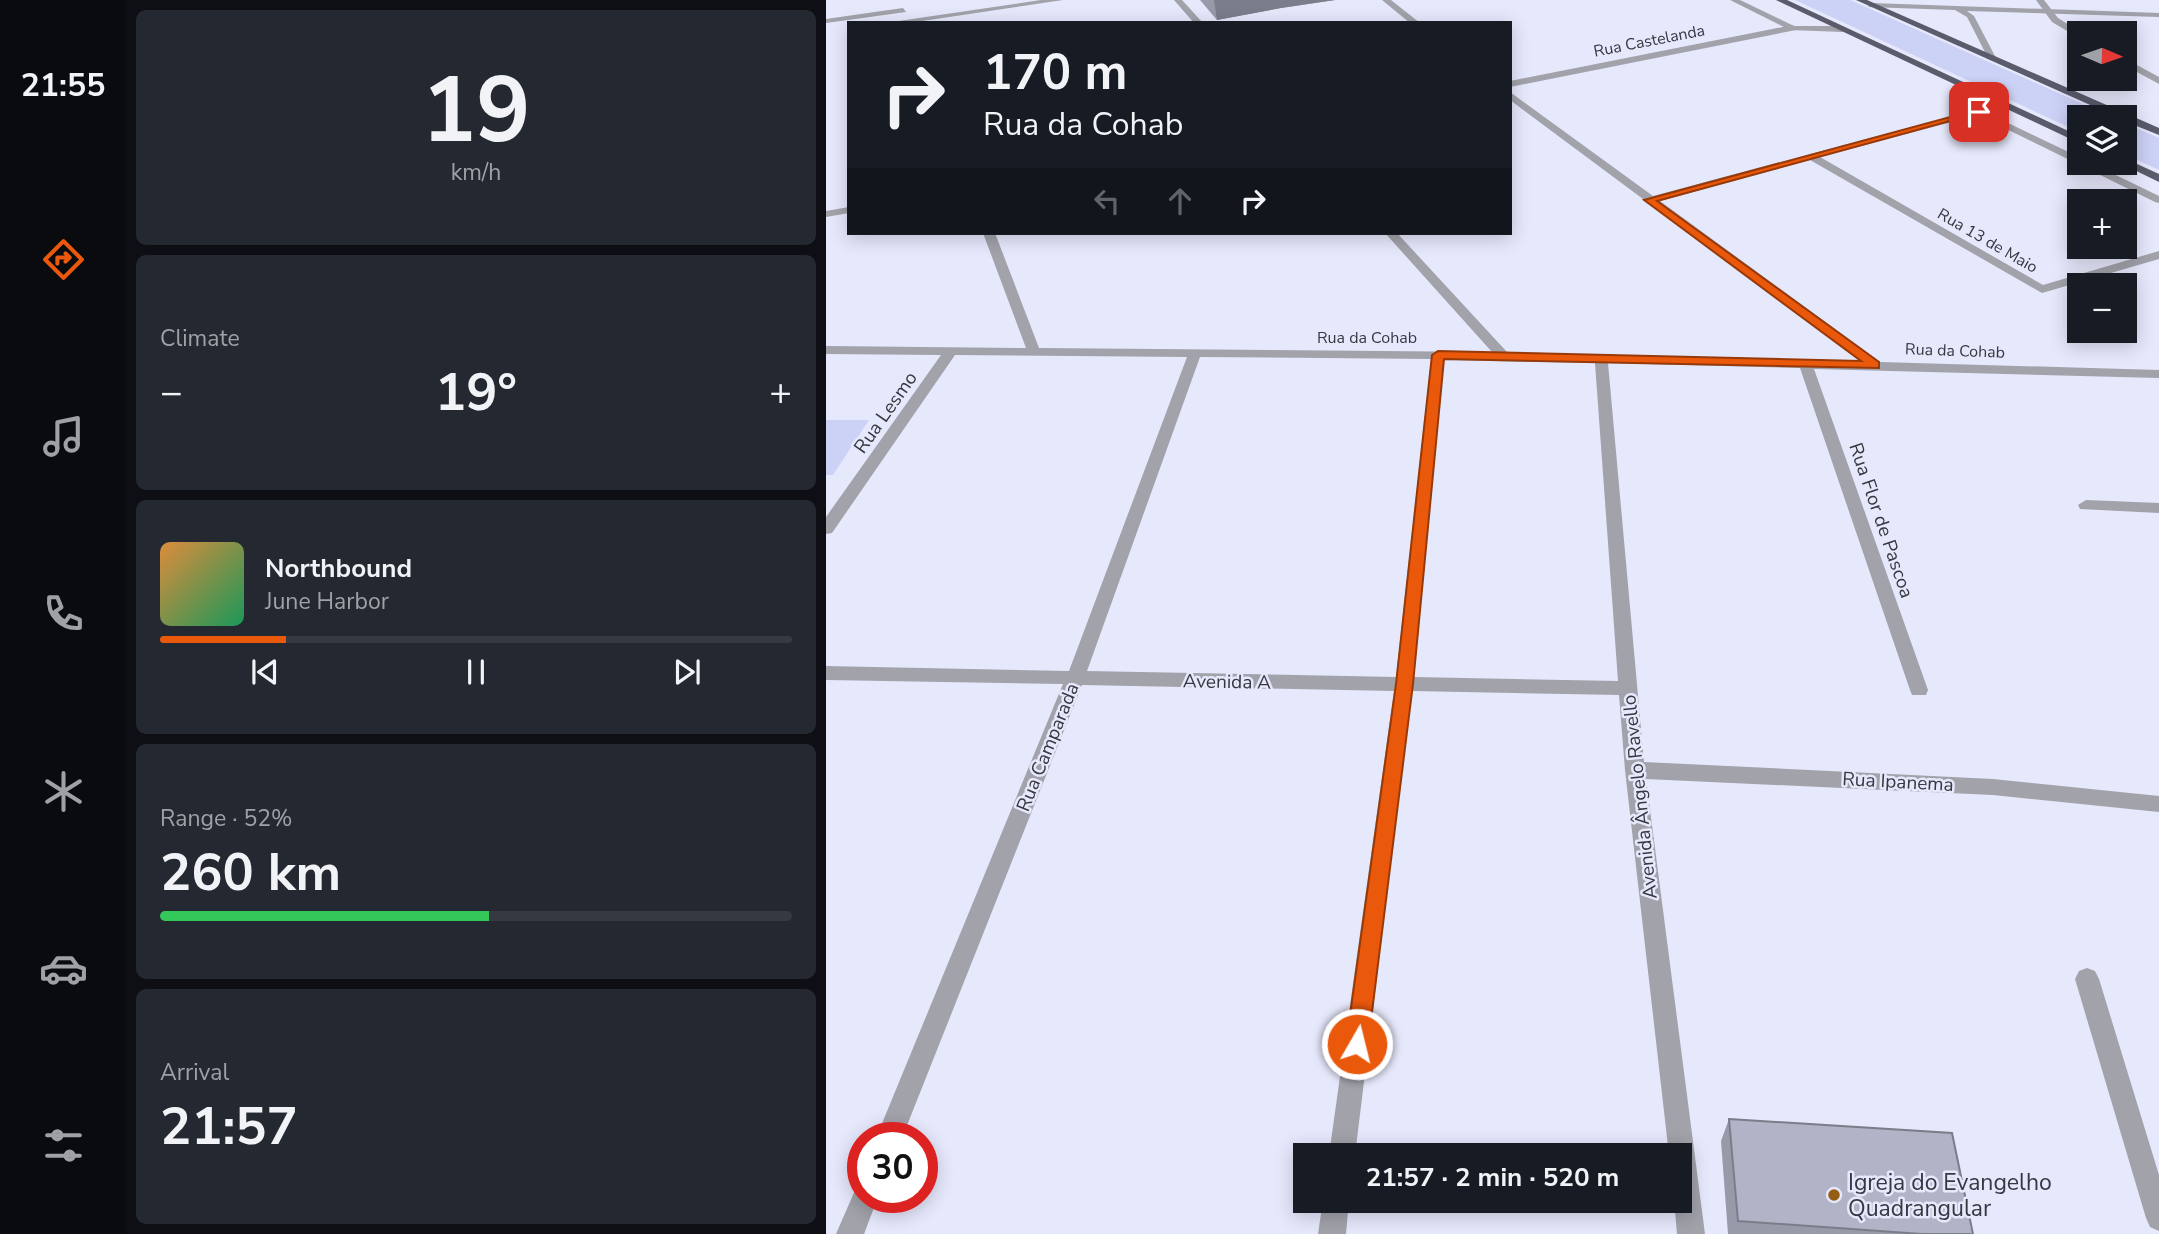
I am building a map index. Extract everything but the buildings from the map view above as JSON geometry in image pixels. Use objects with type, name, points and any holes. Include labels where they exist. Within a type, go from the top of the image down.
[{"type":"highway","points":[[1780,0],[2067,134]]},
{"type":"highway","points":[[1860,0],[2159,132]]},
{"type":"highway","points":[[2137,168],[2158,178]]},
{"type":"street","points":[[900,0],[908,21],[1059,0]]},
{"type":"street","points":[[957,4],[983,0]]},
{"type":"street","points":[[1178,0],[1197,21]]},
{"type":"street","points":[[1386,0],[1413,21]]},
{"type":"street","points":[[1734,0],[1793,28],[1843,29]]},
{"type":"street","points":[[1941,0],[1956,6],[1969,16],[1992,58]]},
{"type":"street","points":[[2040,0],[2055,20],[2067,28]]},
{"type":"street","points":[[1871,5],[2159,15]]},
{"type":"street","points":[[826,21],[917,9]]},
{"type":"street","points":[[1969,16],[2159,25]]},
{"type":"street","points":[[826,32],[847,28]]},
{"type":"street","name":"Rua Castelanda","points":[[1512,83],[1793,28]]},
{"type":"street","points":[[2137,68],[2159,81]]},
{"type":"street","points":[[1512,97],[1875,365]]},
{"type":"street","points":[[1649,200],[1979,112],[2067,155]]},
{"type":"street","name":"Rua 13 de Maio","points":[[1812,157],[2042,289],[2159,256]]},
{"type":"street","points":[[2108,175],[2159,200]]},
{"type":"street","points":[[826,214],[847,209]]},
{"type":"street","points":[[990,235],[1034,352]]},
{"type":"street","points":[[1393,235],[1503,356]]},
{"type":"street","name":"Rua da Cohab","points":[[826,350],[1503,356],[2159,374]]},
{"type":"street","name":"Rua Lesmo","points":[[826,529],[951,351]]},
{"type":"street","name":"Rua Camparada","points":[[895,1122],[1075,678],[1195,353]]},
{"type":"street","points":[[1344,1143],[1405,684],[1438,355]]},
{"type":"street","name":"Avenida Ângelo Ravello","points":[[1601,358],[1635,770],[1691,1234]]},
{"type":"street","name":"Rua Flor de Pascoa","points":[[1805,363],[1919,690]]},
{"type":"street","points":[[2086,505],[2159,508]]},
{"type":"street","name":"Avenida A","points":[[826,673],[1627,688]]},
{"type":"street","name":"Rua Ipanema","points":[[1635,770],[1993,786],[2159,804]]},
{"type":"street","points":[[2087,979],[2159,1218]]},
{"type":"street","points":[[850,1234],[859,1213]]},
{"type":"street","points":[[1332,1234],[1334,1213]]},
{"type":"shaded area","points":[[1795,0],[1850,0],[2085,105],[2067,105],[2067,126]]},
{"type":"shaded area","points":[[2137,128],[2159,138],[2159,170],[2137,160]]},
{"type":"shaded area","points":[[826,420],[869,420],[833,475],[826,475]]},
{"type":"place","name":"Igreja do Evangelho Quadrangular","points":[[1834,1195]]},
{"type":"route","points":[[1357,1044],[1405,684],[1438,355],[1875,365],[1649,200],[1979,112]]}]
